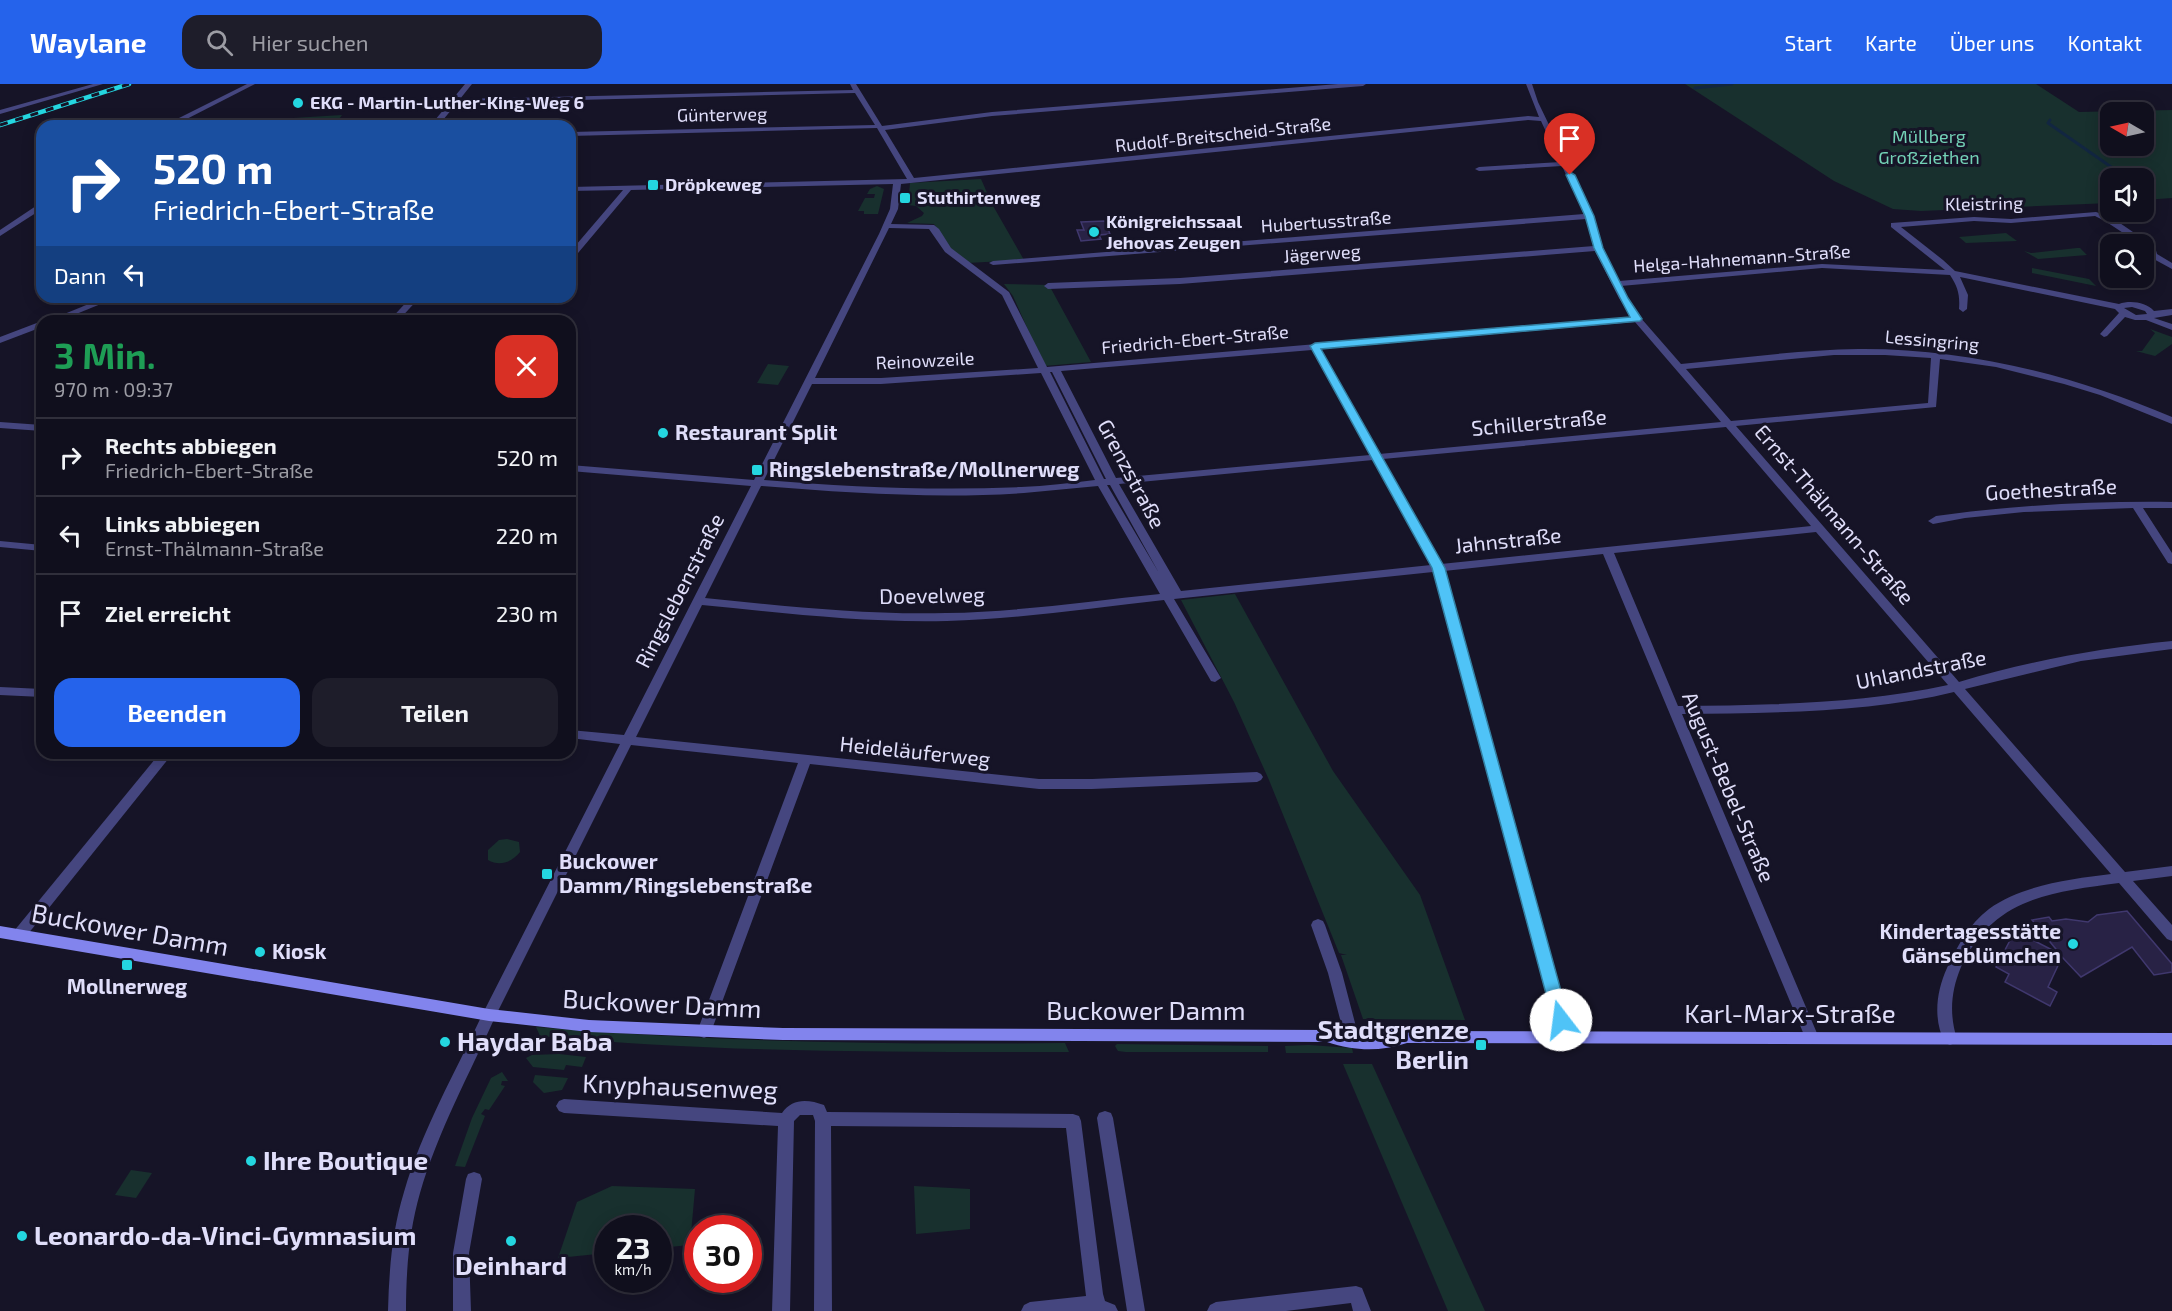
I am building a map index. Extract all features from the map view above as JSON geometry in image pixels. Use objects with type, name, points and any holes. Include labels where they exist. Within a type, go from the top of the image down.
[{"type":"main road","name":"Buckower Damm","points":[[0,932],[489,1015],[589,1026],[704,1032],[849,1035],[1368,1037]]},
{"type":"main road","name":"Karl-Marx-Straße","points":[[1368,1037],[1384,1045],[1408,1037],[2172,1039]]},
{"type":"street","points":[[0,110],[87,84]]},
{"type":"street","points":[[0,110],[100,84]]},
{"type":"street","points":[[179,120],[252,84]]},
{"type":"street","points":[[439,120],[469,84]]},
{"type":"street","name":"Günterweg","points":[[576,134],[878,127],[992,114],[1363,84]]},
{"type":"street","name":"Ernst-Thälmann-Straße","points":[[1529,84],[1541,119],[1545,122],[1589,216],[1598,248],[1637,319],[2172,935]]},
{"type":"street","points":[[455,101],[853,88],[910,180]]},
{"type":"street","name":"Rudolf-Breitscheid-Straße","points":[[576,189],[897,182],[1528,118],[1541,119]]},
{"type":"street","points":[[1479,169],[1565,164]]},
{"type":"street","name":"Ringslebenstraße","points":[[397,1311],[403,1232],[415,1183],[438,1124],[489,1015],[888,226],[895,201],[897,182]]},
{"type":"street","points":[[576,250],[629,188]]},
{"type":"street","points":[[0,234],[36,210]]},
{"type":"street","name":"Kleistring","points":[[1964,309],[1966,298],[1961,284],[1894,225],[1974,219],[2011,221],[2096,214],[2108,219],[2152,249],[2152,255],[2172,267]]},
{"type":"street","name":"Hubertusstraße","points":[[993,263],[1589,216]]},
{"type":"street","points":[[888,226],[931,227],[936,231],[948,250],[1006,294],[1049,369]]},
{"type":"street","name":"Jägerweg","points":[[1048,286],[1180,281],[1598,248]]},
{"type":"street","name":"Helga-Hahnemann-Straße","points":[[1616,284],[1832,266],[1951,273],[2122,310],[2125,304],[2137,305],[2148,309],[2150,316],[2172,327]]},
{"type":"street","points":[[68,315],[99,303]]},
{"type":"street","points":[[399,315],[410,303]]},
{"type":"street","points":[[2104,334],[2122,310]]},
{"type":"street","points":[[2150,316],[2172,312]]},
{"type":"street","name":"Friedrich-Ebert-Straße","points":[[1049,369],[1637,319]]},
{"type":"street","points":[[0,340],[36,326]]},
{"type":"street","points":[[1315,346],[1438,568],[1566,1038]]},
{"type":"street","name":"Lessingring","points":[[1680,367],[1824,353],[1882,352],[1993,364],[2054,377],[2104,392],[2172,421]]},
{"type":"street","name":"Schillerstraße","points":[[1107,482],[1933,405],[1936,358]]},
{"type":"street","name":"Reinowzeile","points":[[809,381],[881,381],[1049,369]]},
{"type":"street","name":"Grenzstraße","points":[[1049,369],[1107,482]]},
{"type":"street","points":[[0,425],[36,428]]},
{"type":"street","points":[[576,468],[933,493],[1023,490],[1107,482],[1215,678]]},
{"type":"street","points":[[2136,505],[2172,561]]},
{"type":"street","name":"Goethestraße","points":[[1933,521],[1963,515],[2042,508],[2172,505]]},
{"type":"street","name":"Jahnstraße","points":[[1171,595],[1819,528]]},
{"type":"street","points":[[0,544],[36,547]]},
{"type":"street","name":"August-Bebel-Straße","points":[[1607,550],[1812,1038]]},
{"type":"street","name":"Doevelweg","points":[[698,602],[860,617],[908,618],[980,616],[1171,595]]},
{"type":"street","name":"Uhlandstraße","points":[[1675,711],[1838,706],[1956,687],[2041,666],[2112,653],[2172,645]]},
{"type":"street","points":[[0,691],[36,693]]},
{"type":"street","name":"Heideläuferweg","points":[[576,735],[1039,784],[1085,785],[1257,777]]},
{"type":"street","points":[[19,935],[162,759]]},
{"type":"street","points":[[704,1032],[805,760]]},
{"type":"street","points":[[1950,1039],[1944,1024],[1947,982],[1966,941],[1995,913],[2030,895],[2172,871]]},
{"type":"street","points":[[1318,925],[1335,973],[1352,1037]]},
{"type":"street","name":"Knyphausenweg","points":[[564,1106],[786,1120],[793,1110],[800,1107],[818,1110],[823,1119],[1072,1121],[1093,1284],[1103,1310]]},
{"type":"street","points":[[1105,1118],[1136,1311]]},
{"type":"street","points":[[822,1311],[823,1119]]},
{"type":"street","points":[[781,1311],[786,1120]]},
{"type":"street","points":[[462,1311],[461,1253],[474,1179]]},
{"type":"street","points":[[1216,1311],[1356,1294],[1362,1311]]},
{"type":"street","points":[[1030,1311],[1086,1304],[1103,1310]]},
{"type":"green space","name":"Müllberg Großziethen","points":[[1685,84],[2036,84],[2079,112],[2100,112],[2100,156],[2154,156],[2154,110],[2172,110],[2172,198],[2154,199],[2154,168],[2100,168],[2100,203],[1921,211],[1893,209],[1834,181]]},
{"type":"green space","points":[[342,115],[338,120],[288,118]]},
{"type":"green space","points":[[287,118],[286,120],[261,120]]},
{"type":"green space","points":[[981,179],[992,204],[1024,260],[967,263],[952,252],[934,224],[907,223],[924,213],[916,206],[908,205],[910,183]]},
{"type":"green space","points":[[877,186],[884,189],[878,214],[864,214],[864,211],[858,211],[865,198],[874,198],[875,194],[867,194],[870,189]]},
{"type":"green space","points":[[2006,233],[2017,241],[1966,243],[1959,237]]},
{"type":"green space","points":[[2080,248],[2087,255],[2038,259],[2024,251],[2031,253]]},
{"type":"green space","points":[[2032,268],[2089,279],[2096,286],[2032,273]]},
{"type":"green space","points":[[1004,284],[1049,285],[1091,362],[1044,366],[1013,296]]},
{"type":"green space","points":[[2150,329],[2172,337],[2172,344],[2155,356],[2136,351],[2142,351],[2155,333]]},
{"type":"green space","points":[[768,364],[789,366],[778,385],[757,383]]},
{"type":"green space","points":[[1235,594],[1333,771],[1420,895],[1465,1020],[1363,1019],[1341,955],[1347,955],[1339,953],[1269,780],[1234,702],[1181,600]]},
{"type":"green space","points":[[499,840],[519,842],[520,852],[506,862],[497,863],[488,860],[488,850]]},
{"type":"green space","points":[[536,1027],[668,1036],[800,1041],[1065,1043],[1069,1052],[804,1050],[672,1046],[540,1036]]},
{"type":"green space","points":[[1117,1044],[1268,1046],[1268,1052],[1126,1052],[1118,1051],[1115,1046]]},
{"type":"green space","points":[[1285,1046],[1352,1048],[1353,1053],[1286,1053]]},
{"type":"green space","points":[[559,1054],[586,1057],[582,1067],[566,1065],[564,1070],[533,1067],[526,1058],[532,1055]]},
{"type":"green space","points":[[1343,1064],[1372,1064],[1485,1311],[1448,1311]]},
{"type":"green space","points":[[502,1072],[508,1081],[502,1081],[501,1085],[505,1086],[489,1110],[485,1109],[481,1114],[485,1116],[465,1167],[455,1166],[472,1118],[491,1078]]},
{"type":"green space","points":[[535,1075],[568,1078],[562,1090],[544,1093],[533,1082]]},
{"type":"green space","points":[[131,1170],[152,1173],[136,1198],[115,1195]]},
{"type":"green space","points":[[612,1186],[695,1189],[693,1215],[684,1215],[684,1246],[672,1247],[672,1215],[594,1215],[594,1254],[558,1258],[577,1202]]},
{"type":"green space","points":[[914,1186],[970,1189],[970,1229],[916,1234]]},
{"type":"building","name":"Königreichssaal Jehovas Zeugen","points":[[1105,221],[1110,234],[1099,235],[1101,239],[1081,241],[1077,230],[1084,230],[1081,222]]},
{"type":"building","name":"Kindertagesstätte Gänseblümchen","points":[[2127,911],[2172,964],[2172,972],[2154,975],[2132,947],[2081,977],[2062,957],[2048,987],[2057,992],[2050,1006],[2005,982],[2009,974],[1996,967],[2015,931],[2060,954],[2032,920],[2049,917],[2052,921],[2066,919],[2088,922],[2097,915]]},
{"type":"waterway","points":[[1695,88],[1732,84]]},
{"type":"waterway","points":[[2050,120],[2048,123],[2113,168]]},
{"type":"railway","points":[[0,125],[129,84]]},
{"type":"place","name":"EKG - Martin-Luther-King-Weg 6","points":[[298,103]]},
{"type":"place","name":"Dröpkeweg","points":[[653,185]]},
{"type":"place","name":"Stuthirtenweg","points":[[905,198]]},
{"type":"place","name":"Königreichssaal Jehovas Zeugen","points":[[1094,232]]},
{"type":"place","name":"Restaurant Split","points":[[663,433]]},
{"type":"place","name":"Ringslebenstraße/Mollnerweg","points":[[757,470]]},
{"type":"place","name":"Buckower Damm/Ringslebenstraße","points":[[547,874]]},
{"type":"place","name":"Kindertagesstätte Gänseblümchen","points":[[2073,944]]},
{"type":"place","name":"Kiosk","points":[[260,952]]},
{"type":"place","name":"Mollnerweg","points":[[127,965]]},
{"type":"place","name":"Haydar Baba","points":[[445,1042]]},
{"type":"place","name":"Stadtgrenze Berlin","points":[[1481,1045]]},
{"type":"place","name":"Ihre Boutique","points":[[251,1161]]},
{"type":"place","name":"Leonardo-da-Vinci-Gymnasium","points":[[22,1236]]},
{"type":"place","name":"Deinhard","points":[[511,1241]]},
{"type":"route","points":[[1561,1020],[1438,568],[1315,346],[1637,319],[1623,298],[1598,248],[1589,216],[1570,175]]}]
